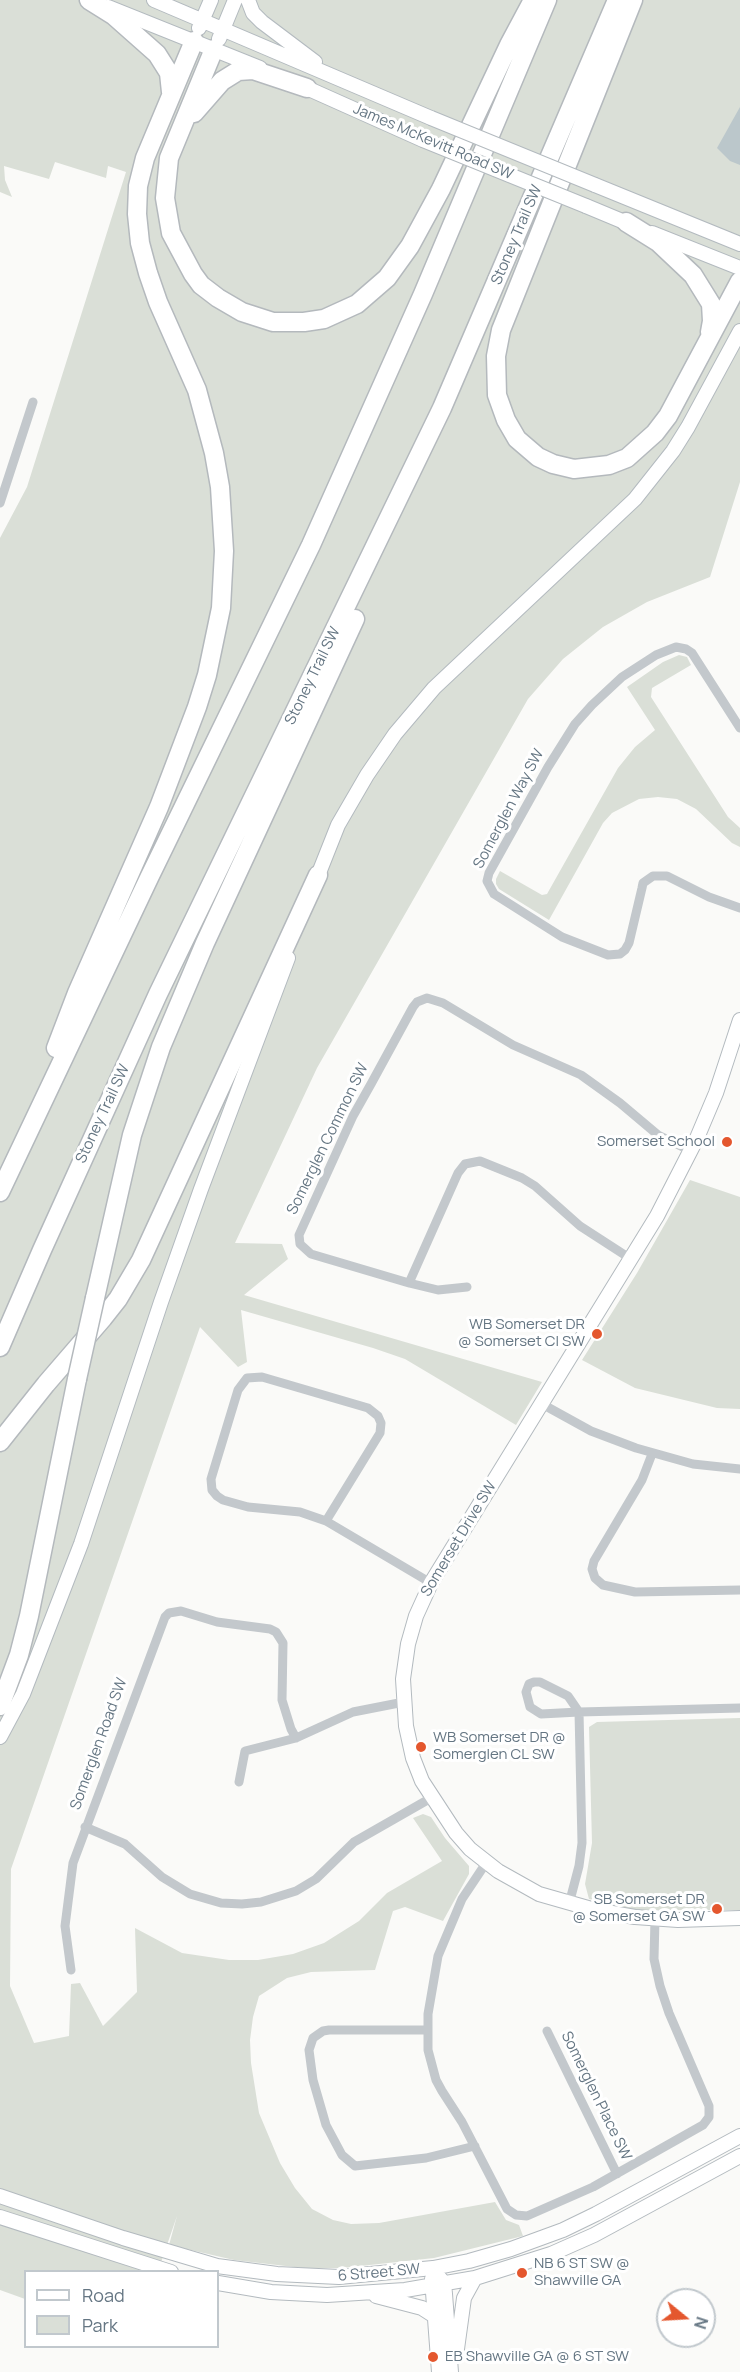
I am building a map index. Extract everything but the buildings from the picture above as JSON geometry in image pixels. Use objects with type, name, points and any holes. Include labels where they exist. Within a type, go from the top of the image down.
[{"type":"highway","points":[[89,0],[113,15],[157,54],[169,73],[171,92]]},
{"type":"highway","points":[[214,49],[169,158],[166,177],[167,216],[171,233],[181,254],[201,285],[231,306],[273,321],[304,322],[332,316],[357,304],[387,278],[410,246],[441,189],[509,45],[533,0]]},
{"type":"highway","points":[[0,1191],[311,545],[418,305],[547,0]]},
{"type":"highway","name":"Stoney Trail SW","points":[[0,1347],[158,994],[442,408],[616,0]]},
{"type":"highway","points":[[633,0],[505,317],[496,356],[497,395],[517,439],[538,457],[553,464],[574,469],[609,465],[627,458],[655,434],[668,416],[740,281]]},
{"type":"highway","points":[[21,1145],[77,993],[159,807],[197,707],[213,653],[220,608],[224,551],[220,488],[214,453],[197,390],[158,302],[148,273],[140,243],[137,214],[138,186],[145,158],[194,41]]},
{"type":"highway","points":[[177,137],[210,93],[222,81],[238,71],[253,70],[308,88]]},
{"type":"highway","points":[[626,222],[663,246],[693,275],[711,304],[712,321],[709,338]]},
{"type":"highway","points":[[0,1706],[19,1655],[29,1616],[94,1298],[132,1135],[161,1047],[189,978],[362,602],[442,408]]},
{"type":"highway","points":[[0,1442],[118,1299],[141,1260],[318,875]]},
{"type":"main road","name":"James McKevitt Road SW","points":[[89,0],[308,88],[423,140],[740,268]]},
{"type":"main road","name":"James McKevitt Road SW","points":[[154,0],[431,118],[740,244]]},
{"type":"main road","points":[[194,41],[211,0]]},
{"type":"main road","points":[[214,49],[235,0]]},
{"type":"main road","points":[[248,0],[253,13],[262,22],[336,77]]},
{"type":"main road","points":[[0,1737],[23,1694],[73,1565],[201,1189],[338,825],[367,775],[395,734],[448,674],[635,499],[668,459],[740,331]]},
{"type":"main road","points":[[688,427],[702,411],[740,346]]},
{"type":"main road","name":"Somerset Drive SW","points":[[740,1020],[716,1093],[692,1151],[657,1216],[431,1583],[416,1616],[408,1644],[404,1679],[404,1702],[414,1758],[431,1798],[456,1833],[486,1863],[516,1883],[569,1904],[655,1919],[740,1918]]},
{"type":"main road","name":"6 Street SW","points":[[0,2196],[123,2238],[217,2266],[277,2274],[339,2277],[433,2268],[490,2255],[563,2230],[605,2210],[740,2136]]},
{"type":"main road","name":"6 Street SW","points":[[219,2283],[281,2292],[327,2295],[369,2293],[475,2278],[551,2254],[594,2235],[740,2156]]},
{"type":"main road","points":[[0,2217],[168,2270]]},
{"type":"main road","points":[[433,2268],[453,2372]]},
{"type":"main road","points":[[453,2372],[464,2298],[475,2278]]},
{"type":"main road","points":[[438,2285],[436,2317],[439,2372]]},
{"type":"main road","points":[[369,2293],[422,2308],[436,2317]]},
{"type":"street","points":[[0,503],[33,402]]},
{"type":"street","name":"Somerglen Way SW","points":[[740,728],[692,653],[676,647],[656,655],[622,677],[575,724],[489,873],[487,881],[489,889],[494,894],[562,937],[608,955],[620,954],[629,943],[642,888],[644,883],[653,876],[667,876],[709,897],[740,908]]},
{"type":"street","name":"Somerglen Common SW","points":[[409,1282],[310,1254],[300,1244],[299,1234],[354,1116],[413,1007],[423,999],[431,998],[443,1003],[513,1045],[580,1075],[620,1103],[658,1135],[692,1151]]},
{"type":"street","points":[[467,1287],[438,1290],[409,1282],[458,1173],[465,1164],[471,1161],[484,1162],[522,1178],[546,1195],[580,1226],[631,1259]]},
{"type":"street","points":[[326,1521],[380,1433],[381,1423],[378,1416],[368,1408],[262,1377],[247,1378],[238,1390],[211,1479],[212,1490],[222,1500],[248,1507],[300,1512],[326,1521],[431,1583]]},
{"type":"street","points":[[542,1404],[591,1431],[652,1454],[693,1464],[740,1469]]},
{"type":"street","points":[[652,1454],[639,1486],[594,1561],[592,1569],[595,1578],[603,1585],[635,1592],[740,1590]]},
{"type":"street","name":"Somerglen Road SW","points":[[296,1738],[282,1700],[284,1649],[279,1635],[270,1629],[217,1622],[181,1611],[169,1613],[161,1621],[85,1827],[125,1844],[162,1877],[190,1894],[221,1903],[242,1904],[261,1902],[296,1891],[316,1879],[354,1842],[431,1798]]},
{"type":"street","points":[[569,1904],[579,1866],[582,1843],[579,1712],[568,1696],[540,1682],[531,1683],[526,1688],[530,1707],[545,1714],[579,1712],[740,1708]]},
{"type":"street","points":[[239,1782],[245,1751],[296,1738],[353,1712],[404,1702]]},
{"type":"street","points":[[71,1970],[67,1945],[66,1909],[73,1863],[85,1827]]},
{"type":"street","points":[[486,1863],[462,1899],[444,1939],[431,1990],[427,2030],[428,2050],[436,2080],[475,2146],[507,2209],[522,2217],[567,2200],[617,2174],[703,2125],[710,2114],[709,2106],[669,2013],[660,1986],[654,1959],[655,1919]]},
{"type":"street","points":[[427,2030],[329,2030],[313,2038],[309,2050],[313,2080],[327,2125],[342,2156],[355,2166],[426,2158],[475,2146]]},
{"type":"street","name":"Somerglen Place SW","points":[[547,2031],[617,2174]]},
{"type":"green space","points":[[0,0],[740,0],[740,482],[710,577],[647,602],[603,627],[563,659],[528,699],[317,1068],[235,1243],[282,1244],[288,1259],[244,1295],[542,1382],[516,1425],[405,1359],[373,1348],[241,1310],[247,1362],[238,1367],[200,1327],[11,1869],[10,1986],[34,2043],[69,2036],[71,1984],[80,1983],[103,2026],[137,1992],[135,1928],[182,1953],[229,1960],[258,1960],[293,1954],[324,1943],[359,1921],[387,1893],[442,1861],[413,1818],[423,1814],[431,1817],[445,1838],[469,1866],[469,1874],[443,1921],[405,1907],[393,1911],[375,1970],[311,1972],[287,1978],[259,1996],[250,2040],[251,2063],[259,2113],[280,2163],[295,2188],[312,2209],[333,2220],[351,2224],[379,2223],[495,2202],[506,2220],[519,2225],[523,2236],[434,2258],[342,2268],[303,2268],[234,2260],[169,2245],[177,2216],[158,2270],[24,2270],[24,2299],[0,2290],[0,538],[27,487],[126,172],[108,166],[106,178],[55,162],[49,179],[4,166],[5,180],[12,197],[0,192]]},
{"type":"green space","points":[[679,655],[687,657],[691,665],[652,688],[651,697],[728,817],[740,828],[740,847],[732,843],[696,809],[677,799],[658,797],[639,799],[612,813],[603,823],[549,920],[499,889],[496,879],[500,871],[542,895],[547,894],[618,768],[635,747],[655,730],[627,687],[663,662]]},
{"type":"green space","points":[[690,1180],[740,1197],[740,1409],[717,1408],[635,1388],[582,1360],[637,1273]]},
{"type":"green space","points":[[740,1718],[740,1910],[635,1910],[589,1899],[585,1884],[592,1843],[589,1727],[597,1722]]},
{"type":"shaded area","points":[[740,107],[740,165],[730,161],[717,148]]},
{"type":"place","name":"Somerset School","points":[[727,1142]]},
{"type":"place","name":"WB Somerset DR @ Somerset CI SW","points":[[597,1334]]},
{"type":"place","name":"WB Somerset DR @ Somerglen CL SW","points":[[421,1747]]},
{"type":"place","name":"SB Somerset DR @ Somerset GA SW","points":[[717,1909]]},
{"type":"place","name":"NB 6 ST SW @ Shawville GA","points":[[522,2273]]},
{"type":"place","name":"EB Shawville GA @ 6 ST SW","points":[[433,2357]]}]
